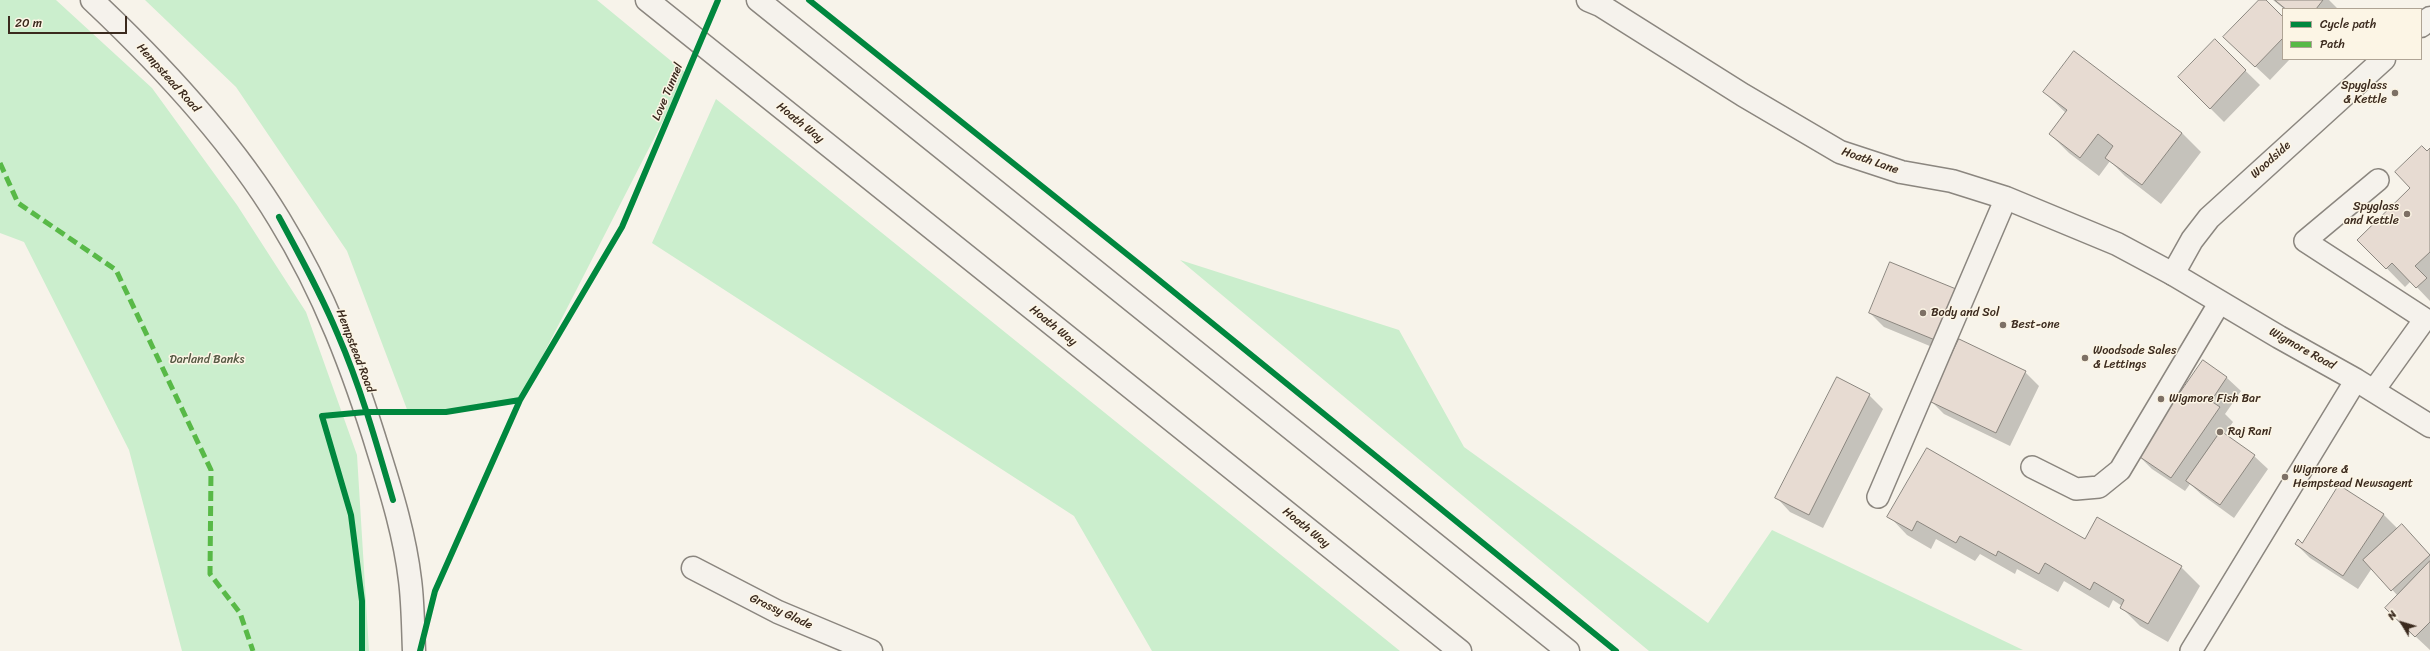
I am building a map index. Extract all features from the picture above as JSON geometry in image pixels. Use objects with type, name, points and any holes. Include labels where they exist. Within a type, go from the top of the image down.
[{"type":"street","name":"Hempstead Road","points":[[92,0],[139,44],[194,105],[238,160],[279,218],[309,273],[339,336],[366,412],[394,500],[410,580],[414,651]]},
{"type":"street","name":"Hoath Way","points":[[647,0],[1460,651]]},
{"type":"street","points":[[758,0],[1568,651]]},
{"type":"street","name":"Hoath Lane","points":[[1588,0],[1600,5],[1840,152],[1900,172],[1952,180],[2006,198],[2116,244],[2173,274]]},
{"type":"street","points":[[2422,25],[2430,18]]},
{"type":"street","name":"Woodside","points":[[2173,274],[2192,240],[2209,218],[2383,60]]},
{"type":"street","name":"Wigmore Road","points":[[2173,274],[2365,385],[2430,426]]},
{"type":"street","name":"Grassy Glade","points":[[693,568],[778,612],[871,651]]},
{"type":"lane","points":[[2191,651],[2365,385],[2425,319],[2304,240],[2378,180]]},
{"type":"lane","points":[[1878,497],[2006,198]]},
{"type":"lane","points":[[2032,467],[2076,489],[2099,487],[2120,470],[2220,302]]},
{"type":"green space","name":"Darland Banks","points":[[0,0],[56,0],[152,88],[237,205],[306,312],[357,455],[369,651],[182,651],[129,450],[24,242],[0,233]]},
{"type":"green space","points":[[145,0],[597,0],[687,74],[520,400],[488,407],[408,412],[347,251],[236,87]]},
{"type":"green space","points":[[716,99],[1400,651],[1152,651],[1074,516],[652,243]]},
{"type":"green space","points":[[1180,260],[1399,330],[1464,447],[1708,623],[1772,530],[2023,650],[1649,651]]},
{"type":"building","points":[[2259,0],[2266,0],[2282,16],[2282,39],[2255,67],[2223,37]]},
{"type":"building","points":[[2275,0],[2323,0],[2317,8],[2285,8]]},
{"type":"building","points":[[2215,39],[2246,70],[2210,109],[2178,77]]},
{"type":"building","points":[[2074,51],[2182,133],[2142,185],[2105,158],[2113,146],[2098,134],[2080,158],[2049,134],[2067,110],[2043,92]]},
{"type":"building","name":"Spyglass and Kettle","points":[[2422,146],[2427,151],[2430,148],[2430,252],[2415,266],[2427,278],[2416,288],[2392,263],[2386,269],[2357,240],[2410,188],[2395,172]]},
{"type":"building","points":[[1890,262],[1956,289],[1935,340],[1869,313]]},
{"type":"building","points":[[1959,339],[2026,371],[1996,433],[1929,401]]},
{"type":"building","points":[[2203,360],[2227,377],[2211,401],[2220,407],[2171,478],[2137,455]]},
{"type":"building","points":[[1837,377],[1870,394],[1809,515],[1775,498]]},
{"type":"building","points":[[2221,431],[2255,455],[2220,505],[2186,481]]},
{"type":"building","points":[[1927,448],[2085,539],[2097,517],[2182,566],[2148,624],[2120,608],[2124,600],[2094,582],[2090,590],[2045,563],[2039,574],[1998,551],[1996,556],[1960,536],[1956,543],[1917,521],[1912,531],[1887,517]]},
{"type":"building","points":[[2339,485],[2384,514],[2343,576],[2295,544],[2298,539],[2302,543]]},
{"type":"building","points":[[2402,524],[2430,555],[2391,591],[2363,560]]},
{"type":"building","points":[[2430,561],[2430,622],[2415,637],[2385,608]]},
{"type":"marked path","points":[[0,163],[18,203],[116,270],[211,470],[210,574],[240,613],[253,651]]},
{"type":"cycle path","name":"Love Tunnel","points":[[420,651],[435,591],[520,400],[622,227],[718,0]]},
{"type":"cycle path","points":[[809,0],[1143,267],[1616,651]]},
{"type":"cycle path","points":[[279,217],[317,290],[346,355],[368,417],[393,500]]},
{"type":"cycle path","points":[[362,651],[362,601],[351,515],[322,416],[366,412],[446,412],[520,400]]},
{"type":"place","name":"Spyglass & Kettle","points":[[2395,93]]},
{"type":"place","name":"Spyglass and Kettle","points":[[2407,214]]},
{"type":"place","name":"Body and Sol","points":[[1923,313]]},
{"type":"place","name":"Best-one","points":[[2003,325]]},
{"type":"place","name":"Woodsode Sales & Lettings","points":[[2085,358]]},
{"type":"place","name":"Wigmore Fish Bar","points":[[2161,399]]},
{"type":"place","name":"Raj Rani","points":[[2220,432]]},
{"type":"place","name":"Wigmore & Hempstead Newsagent","points":[[2285,477]]}]
